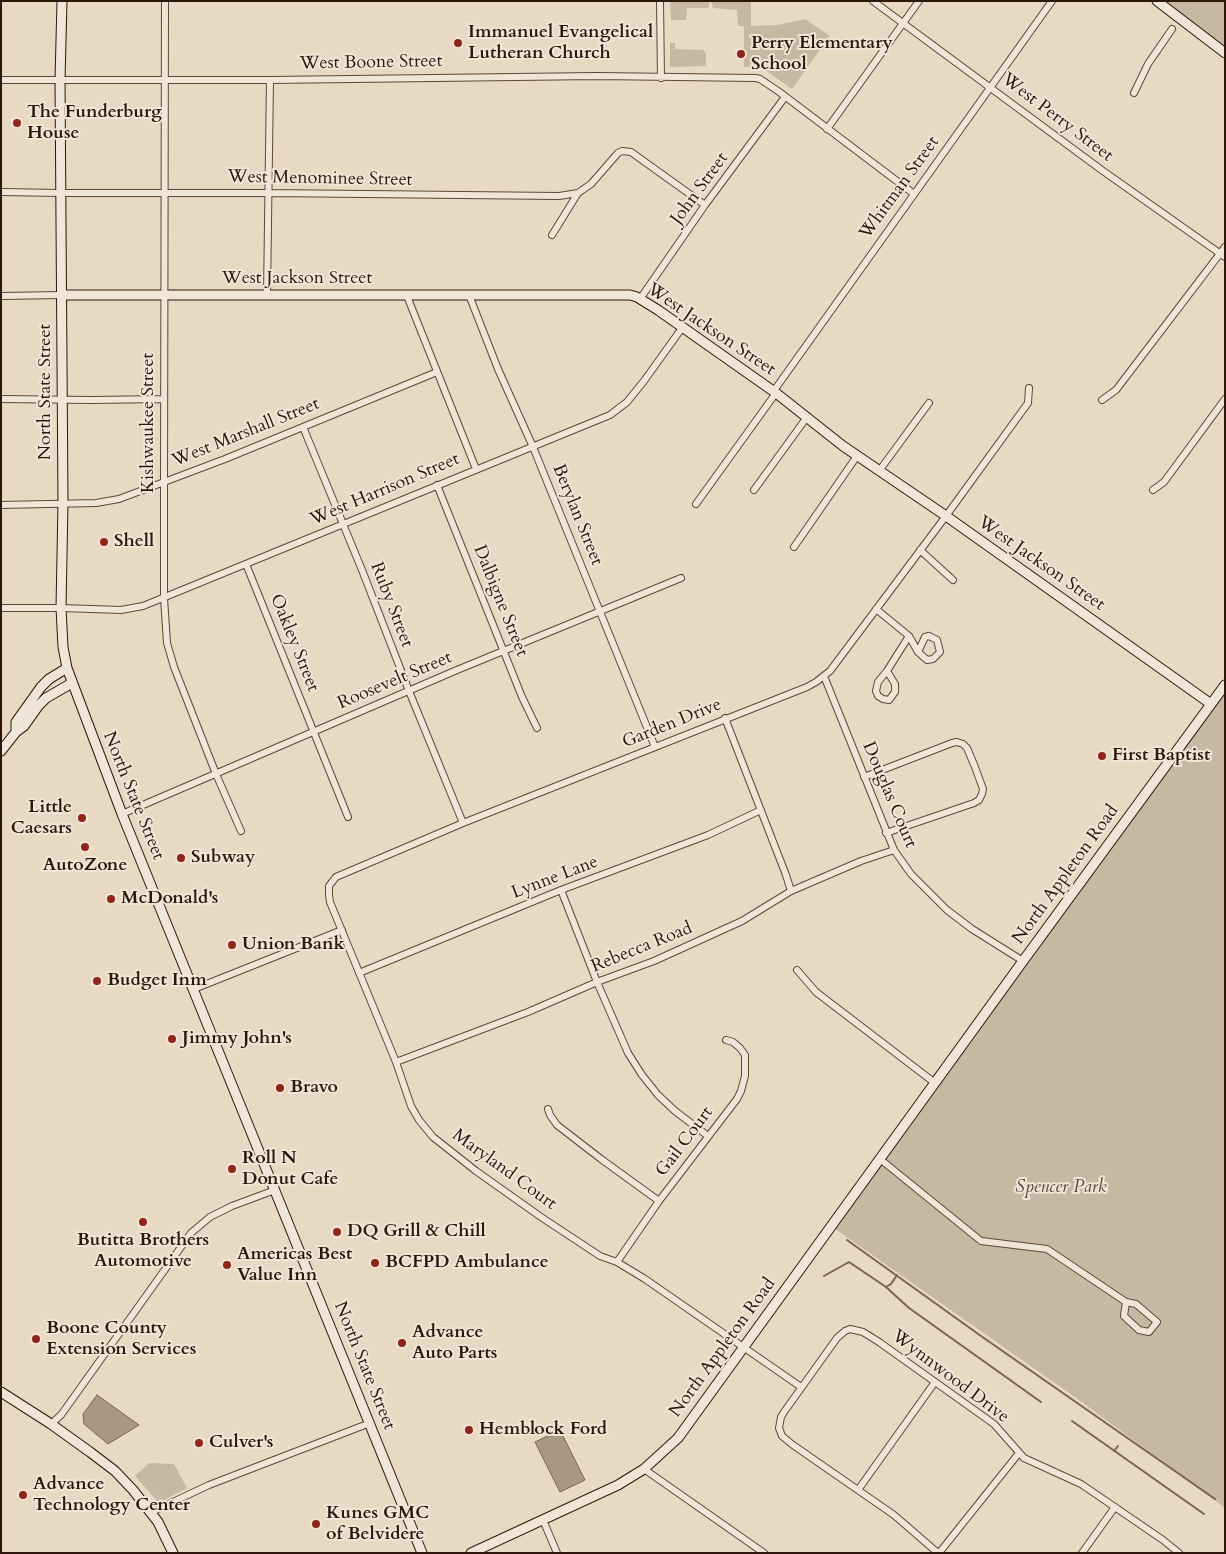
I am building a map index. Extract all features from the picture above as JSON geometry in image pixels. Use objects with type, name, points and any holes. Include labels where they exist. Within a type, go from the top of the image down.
[{"type":"main road","name":"North State Street","points":[[62,1],[60,80],[63,503],[61,608],[63,647],[67,668],[122,814],[422,1553]]},
{"type":"main road","points":[[1157,1],[1225,52]]},
{"type":"main road","name":"West Jackson Street","points":[[62,296],[164,294],[630,295],[640,299],[774,392],[857,456],[946,516],[1210,704]]},
{"type":"main road","points":[[16,732],[16,722],[41,688],[49,679],[67,668]]},
{"type":"main road","points":[[1,751],[46,698],[72,683]]},
{"type":"main road","name":"North Appleton Road","points":[[471,1553],[618,1485],[644,1469],[678,1438],[1225,685]]},
{"type":"main road","points":[[1,1392],[51,1424],[115,1471],[149,1509],[158,1522],[173,1553]]},
{"type":"street","name":"Kishwaukee Street","points":[[165,1],[164,598],[167,642],[174,667],[216,774],[241,831]]},
{"type":"street","points":[[660,1],[660,78]]},
{"type":"street","name":"West Perry Street","points":[[873,1],[1103,171],[1222,255]]},
{"type":"street","points":[[827,129],[919,1]]},
{"type":"street","name":"Whitman Street","points":[[696,504],[1052,1]]},
{"type":"street","points":[[1134,93],[1148,64],[1172,29]]},
{"type":"street","name":"West Boone Street","points":[[1,80],[270,80],[545,76],[756,78],[785,97],[914,194]]},
{"type":"street","points":[[267,295],[270,80]]},
{"type":"street","name":"John Street","points":[[640,299],[705,205],[785,97]]},
{"type":"street","points":[[552,234],[578,193],[591,184],[618,153],[622,151],[631,152],[705,205]]},
{"type":"street","name":"West Menominee Street","points":[[1,192],[559,196],[578,193]]},
{"type":"street","points":[[1102,400],[1116,390],[1222,255],[1225,247]]},
{"type":"street","name":"Berylan Street","points":[[469,295],[655,747]]},
{"type":"street","points":[[1,296],[62,296]]},
{"type":"street","points":[[407,296],[476,469]]},
{"type":"street","name":"West Harrison Street","points":[[1,608],[120,610],[143,606],[533,447],[610,415],[627,402],[682,328]]},
{"type":"street","name":"West Marshall Street","points":[[1,505],[96,503],[119,499],[225,459],[437,372]]},
{"type":"street","name":"Garden Drive","points":[[343,874],[463,823],[807,687],[824,676],[830,671],[946,516],[1028,403],[1029,388]]},
{"type":"street","points":[[1,399],[164,399]]},
{"type":"street","points":[[1152,490],[1164,482],[1225,399]]},
{"type":"street","points":[[879,471],[929,403]]},
{"type":"street","points":[[754,490],[807,417]]},
{"type":"street","name":"Ruby Street","points":[[303,427],[463,823]]},
{"type":"street","points":[[794,547],[857,456]]},
{"type":"street","name":"Dalbigne Street","points":[[437,485],[537,728]]},
{"type":"street","points":[[920,550],[953,580]]},
{"type":"street","name":"Oakley Street","points":[[246,564],[348,817]]},
{"type":"street","name":"Roosevelt Street","points":[[122,814],[409,691],[681,578]]},
{"type":"street","points":[[876,609],[909,636],[918,652]]},
{"type":"street","points":[[887,671],[909,636]]},
{"type":"street","name":"Douglas Court","points":[[824,676],[894,850],[911,874],[947,910],[972,929],[1023,961]]},
{"type":"street","points":[[725,718],[791,891]]},
{"type":"street","points":[[864,777],[957,742],[963,744],[966,748],[975,767],[983,788],[979,800],[886,833]]},
{"type":"street","name":"Lynne Lane","points":[[359,972],[561,890],[708,835],[761,810]]},
{"type":"street","name":"Rebecca Road","points":[[396,1062],[528,1012],[597,982],[654,961],[742,921],[791,891],[861,861],[894,850]]},
{"type":"street","name":"Maryland Court","points":[[343,874],[331,882],[329,895],[396,1062],[411,1106],[419,1120],[433,1137],[476,1171],[541,1217],[600,1256],[617,1262],[676,1300],[801,1387]]},
{"type":"street","points":[[561,890],[597,982],[628,1053],[642,1075],[658,1094],[675,1111],[708,1136]]},
{"type":"street","points":[[194,989],[342,930]]},
{"type":"street","points":[[797,970],[816,992],[935,1083]]},
{"type":"street","name":"Gail Court","points":[[617,1262],[659,1201],[737,1099],[745,1076],[745,1055],[740,1048],[726,1040]]},
{"type":"street","points":[[548,1109],[550,1116],[557,1124],[659,1201]]},
{"type":"street","points":[[880,1159],[981,1240],[1047,1249],[1126,1302],[1136,1304],[1157,1322],[1149,1332],[1139,1330],[1124,1316],[1126,1302]]},
{"type":"street","points":[[51,1424],[61,1415],[192,1233],[210,1217],[232,1206],[275,1190]]},
{"type":"street","name":"Wynnwood Drive","points":[[801,1387],[837,1338],[850,1329],[863,1332],[994,1424],[1019,1453],[1030,1462],[1058,1472],[1082,1484],[1179,1553]]},
{"type":"street","points":[[858,1490],[935,1382]]},
{"type":"street","points":[[801,1387],[781,1417],[779,1428],[782,1436],[894,1515],[938,1553],[1019,1453]]},
{"type":"street","points":[[149,1509],[156,1510],[209,1485],[370,1423]]},
{"type":"street","points":[[644,1469],[759,1551]]},
{"type":"street","points":[[1082,1553],[1115,1507]]},
{"type":"street","points":[[543,1520],[557,1553]]},
{"type":"green space","points":[[670,1],[709,1],[709,6],[708,8],[687,8],[686,20],[671,20]]},
{"type":"green space","points":[[711,1],[751,1],[751,26],[778,25],[805,19],[830,36],[792,89],[761,67],[744,67],[744,26],[738,26],[737,10],[713,8]]},
{"type":"green space","points":[[1157,1],[1225,1],[1225,52]]},
{"type":"green space","points":[[670,43],[675,43],[675,49],[703,50],[706,54],[706,66],[670,67]]},
{"type":"green space","name":"Spencer Park","points":[[1225,682],[1225,1508],[1079,1400],[831,1226]]},
{"type":"green space","points":[[149,1463],[174,1464],[187,1488],[159,1503],[135,1476]]},
{"type":"shaded area","points":[[97,1395],[139,1425],[108,1444],[84,1424],[83,1414]]},
{"type":"shaded area","points":[[560,1430],[585,1480],[560,1492],[535,1442]]},
{"type":"waterway","points":[[847,1240],[1215,1499]]},
{"type":"waterway","points":[[824,1276],[849,1262],[886,1287],[909,1308],[1041,1402]]},
{"type":"waterway","points":[[886,1287],[891,1284],[897,1275]]},
{"type":"waterway","points":[[1072,1421],[1204,1514]]},
{"type":"waterway","points":[[1114,1451],[1118,1446]]},
{"type":"place","name":"Immanuel Evangelical Lutheran Church","points":[[458,43]]},
{"type":"place","name":"Perry Elementary School","points":[[741,54]]},
{"type":"place","name":"The Funderburg House","points":[[17,123]]},
{"type":"place","name":"Shell","points":[[104,542]]},
{"type":"place","name":"First Baptist","points":[[1102,756]]},
{"type":"place","name":"Little Caesars","points":[[82,818]]},
{"type":"place","name":"AutoZone","points":[[85,847]]},
{"type":"place","name":"Subway","points":[[181,858]]},
{"type":"place","name":"McDonald's","points":[[111,899]]},
{"type":"place","name":"Union Bank","points":[[232,945]]},
{"type":"place","name":"Budget Inm","points":[[97,981]]},
{"type":"place","name":"Jimmy John's","points":[[172,1039]]},
{"type":"place","name":"Bravo","points":[[280,1088]]},
{"type":"place","name":"Roll N Donut Cafe","points":[[232,1169]]},
{"type":"place","name":"Butitta Brothers Automotive","points":[[143,1222]]},
{"type":"place","name":"DQ Grill & Chill","points":[[337,1232]]},
{"type":"place","name":"BCFPD Ambulance","points":[[375,1263]]},
{"type":"place","name":"Americas Best Value Inn","points":[[227,1265]]},
{"type":"place","name":"Boone County Extension Services","points":[[36,1339]]},
{"type":"place","name":"Advance Auto Parts","points":[[402,1343]]},
{"type":"place","name":"Hemblock Ford","points":[[469,1430]]},
{"type":"place","name":"Culver's","points":[[199,1443]]},
{"type":"place","name":"Advance Technology Center","points":[[23,1495]]},
{"type":"place","name":"Kunes GMC of Belvidere","points":[[316,1524]]}]
